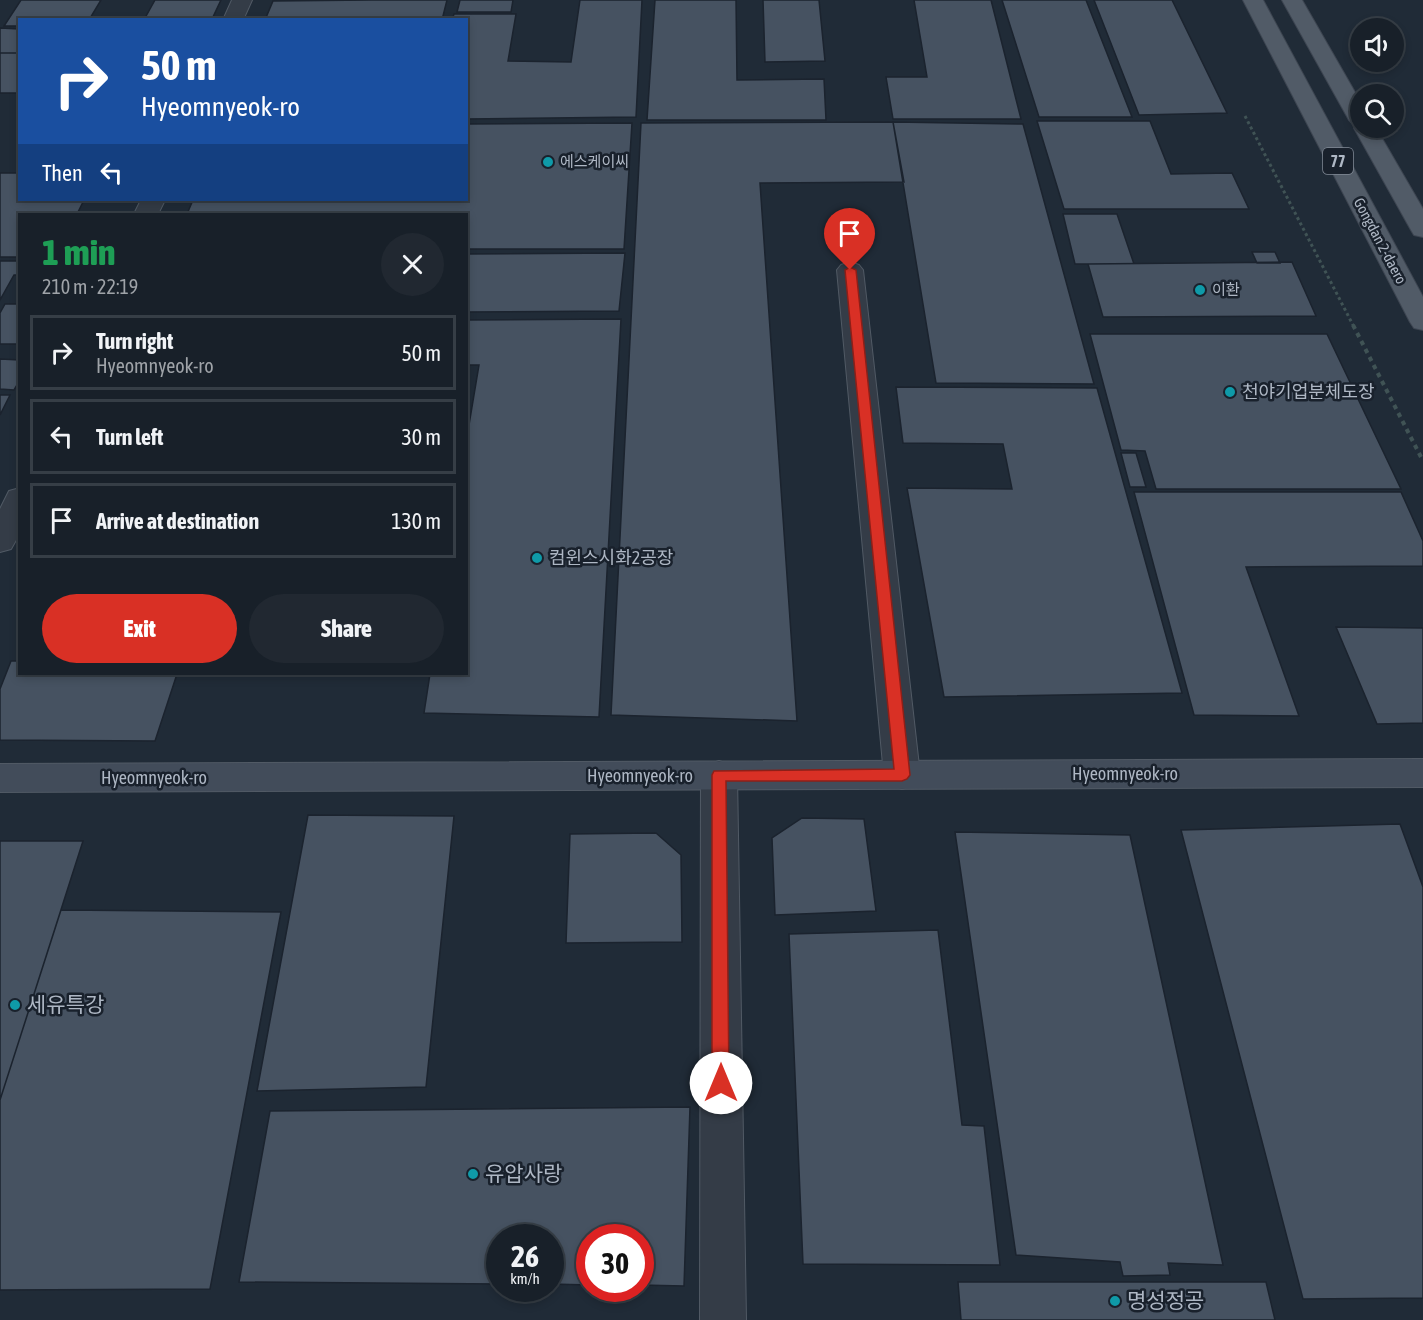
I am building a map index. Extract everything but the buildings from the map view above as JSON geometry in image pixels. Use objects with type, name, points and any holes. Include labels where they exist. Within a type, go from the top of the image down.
[{"type":"main road","name":"Gongdan 2-daero","points":[[1253,0],[1423,322]]},
{"type":"main road","points":[[1292,0],[1350,102]]},
{"type":"main road","name":"77","points":[[1371,138],[1423,230]]},
{"type":"street","points":[[234,18],[242,0]]},
{"type":"street","points":[[850,270],[902,775]]},
{"type":"street","points":[[0,542],[18,502]]},
{"type":"street","name":"Hyeomnyeok-ro","points":[[0,778],[1423,773]]},
{"type":"street","points":[[719,775],[723,1320]]},
{"type":"path","points":[[1245,116],[1423,460]]},
{"type":"place","name":"에스케이씨","points":[[548,162]]},
{"type":"place","name":"이환","points":[[1200,290]]},
{"type":"place","name":"천야기업분체도장","points":[[1230,392]]},
{"type":"place","name":"컴윈스시화2공장","points":[[537,558]]},
{"type":"place","name":"세유특강","points":[[15,1005]]},
{"type":"place","name":"유압사랑","points":[[473,1174]]},
{"type":"place","name":"명성정공","points":[[1115,1301]]},
{"type":"route","points":[[721,1083],[719,775],[902,775],[850,270]]}]
